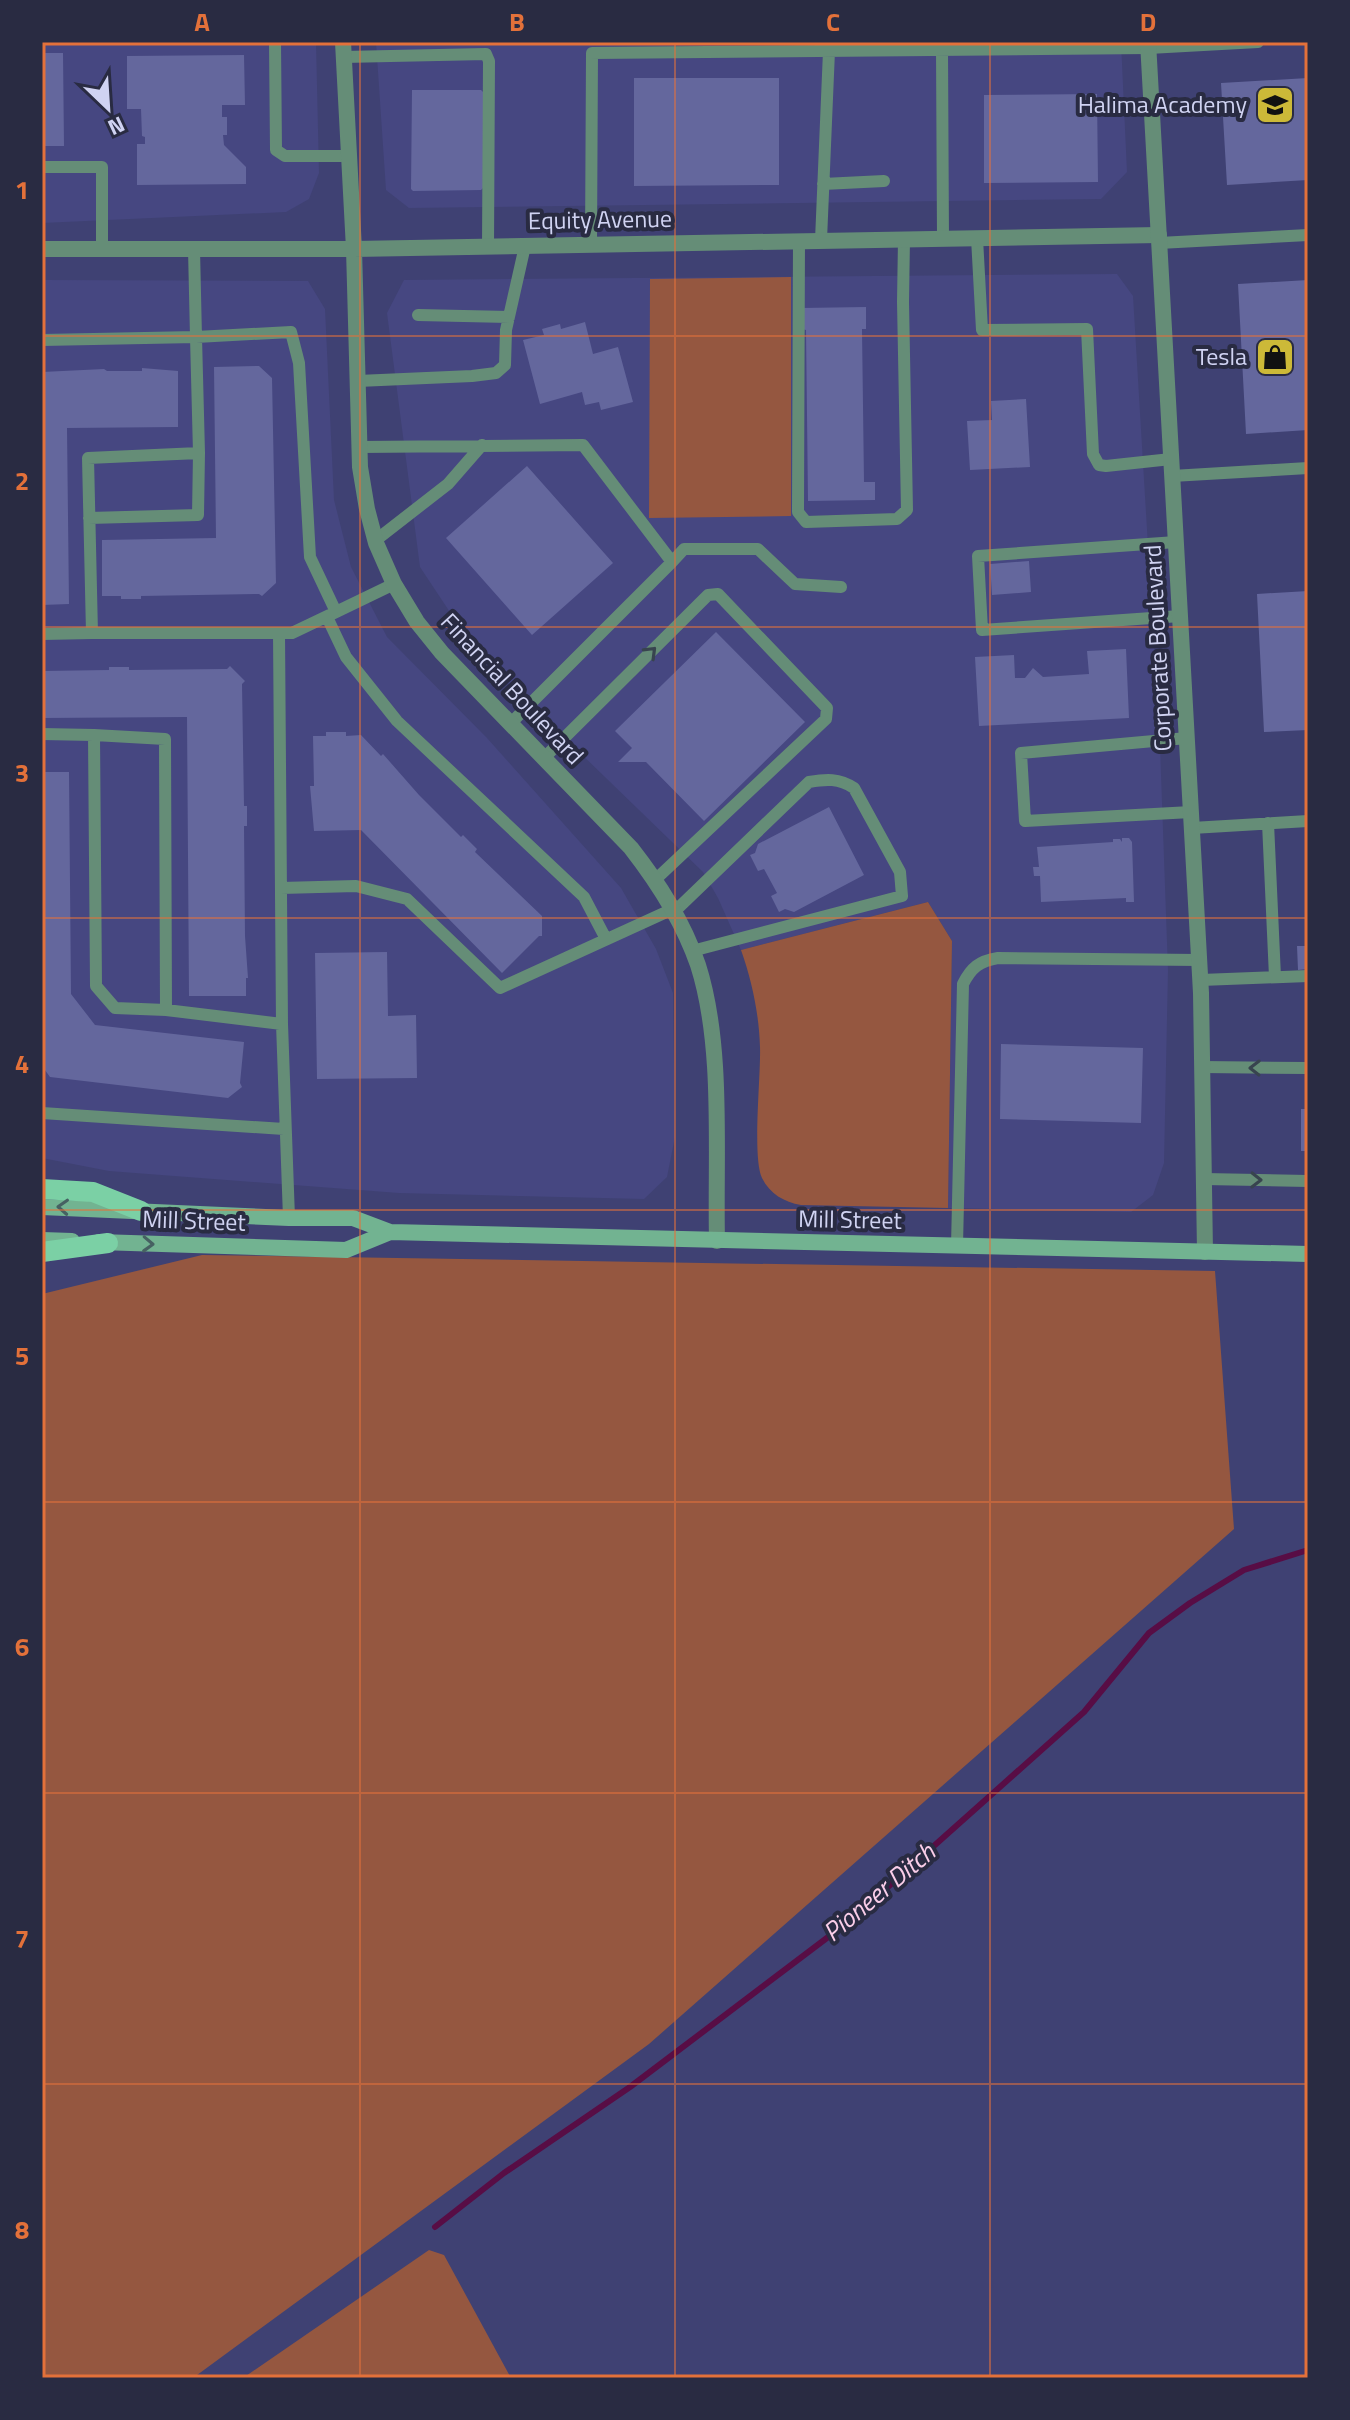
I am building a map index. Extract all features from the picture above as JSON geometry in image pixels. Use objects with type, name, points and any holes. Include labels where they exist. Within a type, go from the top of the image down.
[{"type":"main road","points":[[42,1189],[93,1192],[141,1211]]},
{"type":"main road","name":"Mill Street","points":[[42,1207],[353,1218],[390,1232],[1308,1254]]},
{"type":"main road","name":"Mill Street","points":[[42,1240],[346,1250],[390,1232]]},
{"type":"main road","points":[[42,1252],[108,1243]]},
{"type":"street","name":"Corporate Boulevard","points":[[1148,45],[1201,980],[1205,1252]]},
{"type":"street","name":"Financial Boulevard","points":[[343,50],[354,249],[359,447],[367,509],[376,540],[394,584],[417,622],[442,653],[631,848],[674,910],[692,951],[708,1002],[714,1045],[717,1241]]},
{"type":"street","name":"Equity Avenue","points":[[42,249],[354,249],[799,240],[1159,239]]},
{"type":"lane","points":[[275,42],[276,150],[285,156],[349,156]]},
{"type":"lane","points":[[591,245],[592,53],[942,50],[1258,42]]},
{"type":"lane","points":[[343,50],[486,54],[489,61],[488,247]]},
{"type":"lane","points":[[942,50],[943,239]]},
{"type":"lane","points":[[821,240],[829,51]]},
{"type":"lane","points":[[42,167],[102,167],[102,249]]},
{"type":"lane","points":[[823,184],[884,181]]},
{"type":"lane","points":[[1159,239],[1308,235]]},
{"type":"lane","points":[[977,238],[982,330],[1087,329],[1093,454],[1099,465],[1308,468]]},
{"type":"lane","points":[[799,240],[798,512],[806,522],[897,519],[907,510],[904,239]]},
{"type":"lane","points":[[358,381],[496,373],[505,365],[506,330],[525,246]]},
{"type":"lane","points":[[89,518],[198,515],[194,249]]},
{"type":"lane","points":[[418,315],[509,317]]},
{"type":"lane","points":[[42,340],[291,332],[299,363],[310,557],[346,657],[397,721],[584,897],[606,939]]},
{"type":"lane","points":[[376,540],[448,484],[482,445]]},
{"type":"lane","points":[[359,447],[583,445],[672,562]]},
{"type":"lane","points":[[92,633],[88,458],[199,453]]},
{"type":"lane","points":[[1176,542],[978,556],[982,630],[1180,616]]},
{"type":"lane","points":[[510,724],[684,549],[758,549],[795,584],[841,587]]},
{"type":"lane","points":[[42,634],[292,633],[394,584]]},
{"type":"lane","points":[[544,758],[708,595],[718,594],[827,708],[826,719],[655,880]]},
{"type":"lane","points":[[279,633],[282,1024],[289,1218]]},
{"type":"lane","points":[[42,734],[165,739],[166,1010]]},
{"type":"lane","points":[[94,735],[96,986],[115,1008],[166,1010],[282,1024]]},
{"type":"lane","points":[[1187,738],[1021,753],[1025,821],[1308,821]]},
{"type":"lane","points":[[281,888],[356,886],[407,899],[500,988],[674,910],[809,782],[821,779],[843,781],[854,788],[900,872],[902,896],[692,951]]},
{"type":"lane","points":[[1268,823],[1275,977]]},
{"type":"lane","points":[[957,1246],[963,984],[970,970],[983,961],[998,958],[1199,960]]},
{"type":"lane","points":[[1201,980],[1308,976]]},
{"type":"lane","points":[[1202,1067],[1308,1068]]},
{"type":"lane","points":[[42,1113],[284,1129]]},
{"type":"lane","points":[[1204,1179],[1308,1181]]},
{"type":"shaded area","points":[[42,42],[316,42],[319,173],[309,199],[286,212],[42,223]]},
{"type":"shaded area","points":[[376,42],[1121,42],[1127,172],[1101,199],[409,208],[386,190]]},
{"type":"shaded area","points":[[1117,274],[1133,296],[1160,746],[1168,970],[1164,1163],[1153,1195],[1131,1212],[948,1208],[952,941],[928,902],[741,950],[703,872],[477,653],[420,567],[387,313],[404,280]]},
{"type":"shaded area","points":[[791,277],[791,516],[649,518],[650,279]]},
{"type":"shaded area","points":[[42,280],[308,281],[325,309],[334,500],[351,567],[387,637],[487,738],[621,888],[656,949],[673,993],[675,1137],[667,1177],[644,1199],[399,1193],[109,1171],[42,1158]]},
{"type":"shaded area","points":[[928,902],[952,941],[948,1208],[801,1205],[789,1202],[765,1184],[759,1168],[759,1035],[754,998],[741,950]]},
{"type":"shaded area","points":[[202,1255],[1215,1271],[1234,1529],[649,2044],[193,2378],[42,2378],[42,1294]]},
{"type":"shaded area","points":[[429,2250],[444,2255],[511,2378],[243,2378]]},
{"type":"building","points":[[42,53],[63,53],[64,146],[42,146]]},
{"type":"building","points":[[244,55],[245,105],[222,105],[222,117],[227,117],[224,145],[246,167],[246,184],[137,185],[137,144],[145,144],[145,137],[142,136],[141,109],[127,109],[127,56]]},
{"type":"building","points":[[634,78],[779,78],[779,185],[634,186]]},
{"type":"building","points":[[1308,78],[1308,180],[1227,185],[1221,83]]},
{"type":"building","points":[[412,90],[483,92],[481,190],[411,189]]},
{"type":"building","points":[[1097,94],[1098,182],[984,183],[984,95]]},
{"type":"building","name":"Tesla","points":[[1308,280],[1308,430],[1246,434],[1238,284]]},
{"type":"building","points":[[866,307],[866,329],[862,329],[864,482],[875,482],[875,500],[808,501],[806,330],[802,329],[801,308]]},
{"type":"building","points":[[585,322],[593,354],[618,347],[633,402],[601,410],[599,402],[585,405],[582,392],[540,404],[523,340],[544,335],[542,329],[560,324],[561,329]]},
{"type":"building","points":[[259,366],[272,378],[276,583],[262,596],[141,596],[141,599],[121,599],[121,596],[102,596],[102,540],[216,538],[214,367]]},
{"type":"building","points":[[142,368],[178,371],[178,427],[67,428],[69,604],[42,605],[42,372],[142,371]]},
{"type":"building","points":[[1026,399],[1030,467],[970,470],[967,421],[992,420],[991,401]]},
{"type":"building","points":[[527,466],[613,563],[532,635],[446,538]]},
{"type":"building","points":[[1029,561],[1031,592],[992,595],[990,564]]},
{"type":"building","points":[[1308,591],[1308,730],[1264,732],[1257,594]]},
{"type":"building","points":[[716,632],[805,722],[704,821],[646,762],[618,762],[632,748],[615,731]]},
{"type":"building","points":[[1126,649],[1129,718],[979,726],[975,657],[1014,655],[1015,678],[1025,678],[1033,668],[1043,677],[1089,674],[1087,651]]},
{"type":"building","points":[[230,666],[245,681],[242,684],[244,806],[247,806],[247,826],[244,826],[246,996],[189,996],[187,717],[42,718],[42,671],[109,670],[109,667],[129,667],[129,670],[227,669]]},
{"type":"building","points":[[326,732],[361,735],[542,916],[542,936],[502,973],[361,830],[314,831],[310,786],[314,786],[313,736],[326,736]]},
{"type":"building","points":[[42,772],[69,772],[71,994],[95,1025],[244,1042],[242,1087],[228,1098],[50,1077],[42,1066]]},
{"type":"building","points":[[829,807],[864,875],[794,912],[785,909],[779,912],[771,896],[777,893],[764,869],[758,871],[750,855],[755,853],[758,844]]},
{"type":"building","points":[[1122,838],[1129,838],[1132,842],[1134,902],[1126,902],[1126,898],[1041,902],[1040,876],[1034,876],[1033,867],[1039,867],[1037,847],[1113,842],[1113,839],[1122,842]]},
{"type":"building","points":[[1297,946],[1308,946],[1308,969],[1298,970]]},
{"type":"building","points":[[387,952],[388,1016],[416,1015],[417,1078],[317,1079],[315,953]]},
{"type":"building","points":[[1001,1044],[1143,1048],[1141,1123],[1000,1119]]},
{"type":"building","points":[[1301,1109],[1308,1109],[1308,1151],[1301,1151]]},
{"type":"waterway","name":"Pioneer Ditch","points":[[435,2227],[504,2173],[630,2087],[852,1919],[1084,1712],[1149,1633],[1244,1570],[1308,1550]]},
{"type":"place","name":"Halima Academy","points":[[1275,105]]},
{"type":"place","name":"Tesla","points":[[1275,357]]}]
